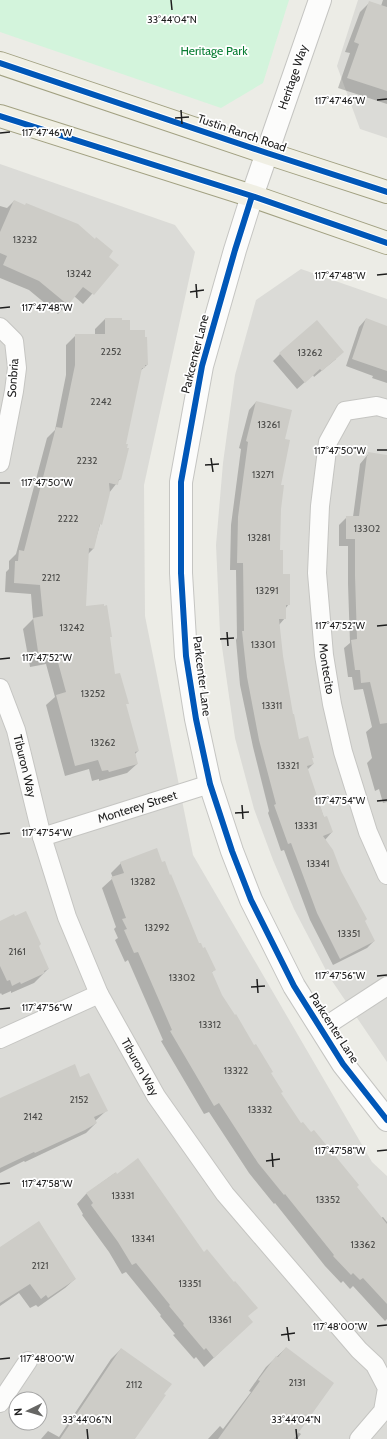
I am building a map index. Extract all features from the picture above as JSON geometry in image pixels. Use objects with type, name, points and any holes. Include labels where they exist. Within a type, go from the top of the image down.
[{"type":"main road","name":"Tustin Ranch Road","points":[[0,62],[267,153],[387,192]]},
{"type":"main road","points":[[0,116],[252,196],[387,243]]},
{"type":"street","name":"Heritage Way","points":[[267,153],[320,0]]},
{"type":"street","name":"Parkcenter Lane","points":[[267,153],[235,250],[202,366],[181,482],[181,573],[186,656],[196,719],[210,784],[232,851],[251,900],[294,986],[343,1064],[387,1120]]},
{"type":"street","name":"Sonbria","points":[[0,327],[14,341],[17,368],[0,463]]},
{"type":"street","name":"Montecito","points":[[387,410],[377,406],[345,411],[328,442],[320,506],[317,573],[324,656],[332,704],[343,752],[368,832],[387,875]]},
{"type":"street","name":"Tiburon Way","points":[[0,688],[16,730],[42,836],[67,917],[99,994],[156,1096],[225,1194],[359,1350],[376,1365],[387,1388]]},
{"type":"street","name":"Monterey Street","points":[[42,836],[210,784]]},
{"type":"street","points":[[321,1029],[387,986]]},
{"type":"street","points":[[0,1039],[99,994]]},
{"type":"street","points":[[0,1403],[28,1361]]},
{"type":"street","points":[[359,1439],[382,1411],[387,1388]]},
{"type":"shaded area","points":[[358,0],[387,0],[387,138],[360,129],[337,66]]},
{"type":"shaded area","points":[[0,164],[175,225],[195,252],[144,485],[145,616],[193,855],[372,1162],[387,1176],[387,1439],[0,1439]]},
{"type":"shaded area","points":[[301,269],[387,299],[387,1062],[330,978],[294,909],[273,860],[254,809],[235,738],[220,633],[216,545],[223,463],[235,375],[256,300]]},
{"type":"green space","name":"Heritage Park","points":[[0,0],[289,0],[263,83],[221,108],[0,32]]},
{"type":"building","points":[[369,1],[387,7],[387,91],[347,78],[359,44],[354,42]]},
{"type":"building","points":[[14,200],[25,205],[26,203],[78,224],[95,239],[96,237],[113,251],[109,257],[119,265],[94,295],[83,287],[68,305],[39,281],[3,265],[7,256],[0,253],[0,232]]},
{"type":"building","points":[[105,318],[122,318],[122,320],[130,320],[130,330],[145,330],[145,337],[147,337],[148,365],[145,365],[145,368],[142,368],[126,444],[128,444],[127,448],[129,448],[121,480],[119,479],[118,485],[109,483],[110,493],[102,525],[100,524],[94,549],[89,548],[86,606],[107,605],[112,637],[110,637],[115,674],[120,673],[129,704],[126,704],[139,751],[135,752],[138,764],[109,772],[108,770],[102,771],[98,760],[75,766],[56,695],[66,692],[56,655],[39,658],[33,618],[43,616],[40,585],[14,583],[15,561],[18,561],[19,550],[24,551],[56,427],[62,428],[75,365],[75,334],[105,334]]},
{"type":"building","points":[[366,318],[387,326],[387,371],[352,359]]},
{"type":"building","points":[[317,320],[344,352],[322,371],[320,369],[305,383],[279,353]]},
{"type":"building","points":[[256,401],[292,410],[285,439],[290,440],[281,485],[284,485],[281,509],[280,550],[283,550],[283,574],[290,574],[290,605],[286,605],[286,619],[279,619],[283,656],[299,739],[308,736],[314,758],[312,758],[314,764],[307,766],[324,817],[327,816],[333,832],[323,836],[333,850],[341,871],[367,919],[365,921],[375,941],[340,959],[317,913],[291,843],[288,844],[274,805],[276,804],[259,740],[247,677],[242,631],[244,631],[243,563],[237,563],[238,517],[248,442],[246,441]]},
{"type":"building","points":[[368,452],[387,455],[387,723],[380,724],[370,682],[361,683],[360,670],[355,670],[351,640],[357,639],[355,539],[346,539],[346,516],[359,516]]},
{"type":"building","points":[[157,848],[162,862],[165,861],[170,875],[171,874],[199,943],[201,943],[203,948],[205,947],[216,970],[212,972],[222,995],[235,1015],[236,1014],[254,1045],[256,1044],[273,1072],[271,1073],[283,1092],[281,1093],[301,1123],[303,1122],[311,1132],[314,1130],[359,1185],[357,1187],[387,1224],[387,1304],[363,1278],[360,1280],[353,1273],[351,1275],[333,1256],[334,1255],[285,1194],[284,1195],[258,1163],[219,1103],[214,1106],[170,1031],[172,1030],[138,952],[134,953],[124,930],[127,929],[122,919],[126,918],[111,877],[124,873],[120,862]]},
{"type":"building","points":[[26,911],[41,944],[39,946],[49,969],[44,971],[45,973],[21,984],[20,982],[12,986],[10,980],[7,981],[0,966],[0,921],[14,914],[15,916]]},
{"type":"building","points":[[75,1064],[80,1077],[89,1073],[108,1111],[94,1117],[97,1123],[85,1130],[0,1168],[0,1098]]},
{"type":"building","points":[[138,1158],[204,1252],[207,1249],[258,1308],[248,1316],[253,1322],[214,1358],[206,1348],[204,1350],[183,1325],[184,1324],[169,1306],[170,1305],[136,1263],[132,1265],[118,1242],[91,1205],[93,1203],[86,1193],[116,1172],[117,1174]]},
{"type":"building","points":[[39,1221],[76,1279],[48,1298],[46,1295],[41,1299],[30,1284],[0,1303],[0,1247]]},
{"type":"building","points":[[286,1347],[334,1383],[294,1439],[218,1439],[260,1381],[258,1380],[276,1356],[278,1357]]},
{"type":"building","points":[[121,1348],[172,1384],[164,1394],[166,1395],[135,1439],[60,1439]]},
{"type":"cycle path","points":[[0,63],[387,192]]},
{"type":"cycle path","points":[[0,116],[252,196],[387,243]]},
{"type":"cycle path","points":[[252,196],[202,366],[181,482],[181,573],[186,656],[196,719],[210,784],[232,851],[251,900],[294,986],[343,1064],[387,1120]]}]
